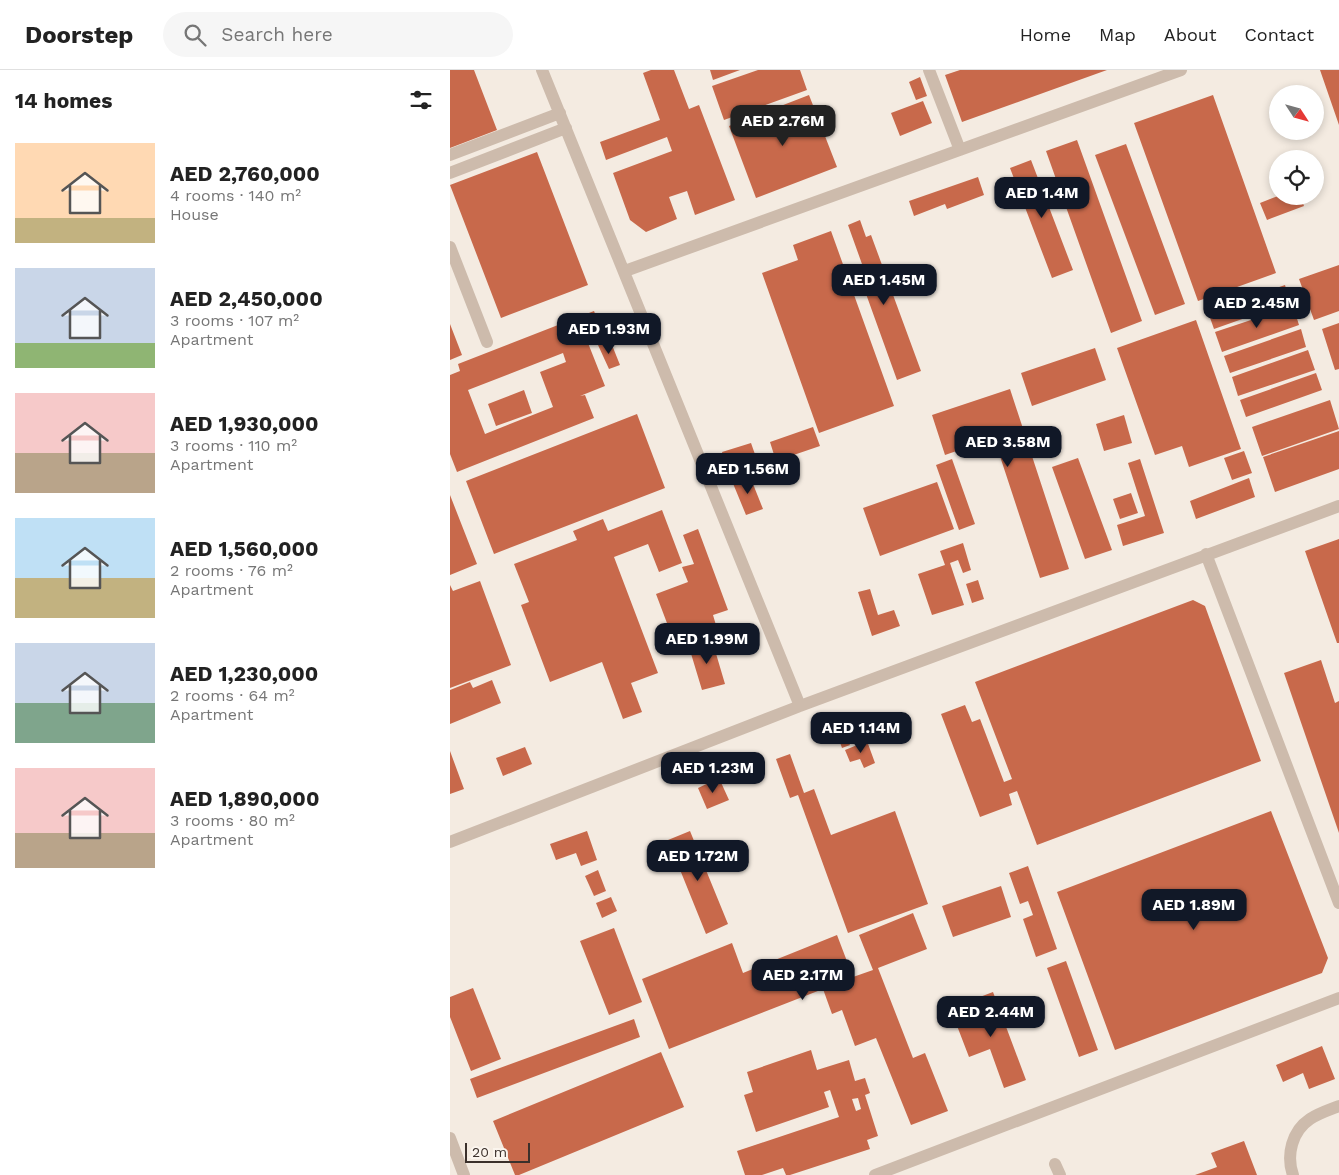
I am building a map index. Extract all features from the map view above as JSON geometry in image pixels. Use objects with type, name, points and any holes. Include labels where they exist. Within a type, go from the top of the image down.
[{"type":"street","points":[[542,70],[800,706]]},
{"type":"street","points":[[928,70],[960,150]]},
{"type":"street","points":[[625,271],[1178,70]]},
{"type":"street","points":[[450,155],[560,113]]},
{"type":"street","points":[[450,173],[566,128]]},
{"type":"street","points":[[450,247],[487,342]]},
{"type":"street","points":[[450,842],[800,706],[1339,506]]},
{"type":"street","points":[[1206,554],[1339,903]]},
{"type":"street","points":[[875,1175],[1339,998]]},
{"type":"street","points":[[1293,1175],[1290,1148],[1294,1137],[1310,1119],[1339,1106]]},
{"type":"street","points":[[450,1138],[464,1175]]},
{"type":"building","points":[[450,70],[474,70],[497,130],[450,148]]},
{"type":"building","points":[[651,70],[674,70],[689,109],[699,105],[735,200],[695,215],[687,191],[669,197],[677,219],[646,232],[630,220],[613,173],[672,151],[667,137],[606,160],[600,142],[660,120],[643,73]]},
{"type":"building","points":[[710,70],[740,70],[713,80]]},
{"type":"building","points":[[758,70],[800,70],[807,90],[724,120],[712,86]]},
{"type":"building","points":[[960,70],[1107,70],[962,122],[945,75]]},
{"type":"building","points":[[1320,70],[1339,70],[1339,125]]},
{"type":"building","points":[[920,77],[927,96],[916,100],[909,82]]},
{"type":"building","points":[[809,95],[837,167],[756,198],[729,126]]},
{"type":"building","points":[[1213,95],[1276,273],[1198,301],[1134,123]]},
{"type":"building","points":[[923,101],[932,123],[900,136],[891,113]]},
{"type":"building","points":[[1077,140],[1142,321],[1111,333],[1046,151]]},
{"type":"building","points":[[1126,144],[1185,304],[1155,315],[1095,155]]},
{"type":"building","points":[[537,152],[588,285],[501,318],[450,185]]},
{"type":"building","points":[[1031,160],[1073,270],[1052,278],[1010,168]]},
{"type":"building","points":[[978,177],[984,195],[947,209],[945,204],[914,216],[909,201]]},
{"type":"building","points":[[1269,200],[1269,205],[1304,206],[1267,220],[1260,203]]},
{"type":"building","points":[[860,220],[866,237],[871,235],[921,371],[897,380],[861,280],[867,278],[848,225]]},
{"type":"building","points":[[831,231],[894,406],[819,433],[762,273],[798,260],[793,245]]},
{"type":"building","points":[[1339,265],[1339,311],[1314,320],[1299,279]]},
{"type":"building","points":[[1285,285],[1290,302],[1214,329],[1208,312]]},
{"type":"building","points":[[1293,306],[1299,325],[1222,352],[1215,332]]},
{"type":"building","points":[[594,311],[604,336],[588,343],[605,386],[580,396],[585,395],[594,418],[457,472],[450,454],[450,375],[460,371],[458,364]],"holes":[[[563,353],[566,362],[540,372],[553,407],[485,434],[468,390]]]},
{"type":"building","points":[[1196,320],[1241,449],[1189,467],[1182,446],[1155,455],[1117,348]]},
{"type":"building","points":[[1339,323],[1339,369],[1335,370],[1322,329]]},
{"type":"building","points":[[450,324],[462,355],[450,360]]},
{"type":"building","points":[[1301,329],[1306,347],[1230,373],[1224,356]]},
{"type":"building","points":[[610,340],[620,365],[609,369],[598,345]]},
{"type":"building","points":[[1095,348],[1106,380],[1032,406],[1021,373]]},
{"type":"building","points":[[1308,350],[1315,370],[1238,396],[1232,377]]},
{"type":"building","points":[[1316,373],[1322,390],[1246,417],[1240,400]]},
{"type":"building","points":[[1010,389],[1069,569],[1040,578],[994,438],[945,455],[932,415]]},
{"type":"building","points":[[524,390],[532,413],[496,426],[488,404]]},
{"type":"building","points":[[1330,400],[1339,429],[1262,456],[1252,427]]},
{"type":"building","points":[[637,414],[665,488],[494,554],[466,481]]},
{"type":"building","points":[[1124,415],[1132,443],[1104,451],[1096,424]]},
{"type":"building","points":[[813,427],[820,446],[776,461],[770,442]]},
{"type":"building","points":[[1339,431],[1339,469],[1275,492],[1263,457]]},
{"type":"building","points":[[751,443],[757,460],[727,469],[722,452]]},
{"type":"building","points":[[1244,451],[1252,473],[1232,480],[1224,458]]},
{"type":"building","points":[[1078,458],[1112,550],[1085,559],[1052,467]]},
{"type":"building","points":[[952,459],[975,524],[959,530],[936,465]]},
{"type":"building","points":[[1140,459],[1164,533],[1123,546],[1117,525],[1145,516],[1128,463]]},
{"type":"building","points":[[749,474],[763,509],[746,515],[732,481]]},
{"type":"building","points":[[1249,478],[1255,497],[1196,519],[1190,501]]},
{"type":"building","points":[[937,482],[954,529],[880,556],[863,508]]},
{"type":"building","points":[[1131,493],[1138,513],[1120,519],[1113,499]]},
{"type":"building","points":[[450,495],[477,564],[450,575]]},
{"type":"building","points":[[662,510],[682,563],[659,572],[648,544],[614,557],[658,673],[631,683],[642,712],[623,719],[602,662],[550,682],[521,605],[529,602],[514,564],[577,540],[573,531],[603,519],[608,531]]},
{"type":"building","points":[[698,529],[728,610],[713,615],[718,632],[676,647],[656,594],[688,582],[682,567],[694,564],[683,535]]},
{"type":"building","points":[[1339,539],[1339,643],[1337,643],[1305,551]]},
{"type":"building","points":[[963,543],[971,570],[963,573],[958,560],[950,563],[964,605],[932,615],[918,574],[945,565],[940,551]]},
{"type":"building","points":[[978,580],[984,599],[972,603],[966,584]]},
{"type":"building","points":[[480,581],[511,665],[450,688],[450,585],[453,591]]},
{"type":"building","points":[[870,589],[878,615],[894,610],[900,626],[872,636],[858,592]]},
{"type":"building","points":[[1193,600],[1205,606],[1261,761],[1037,845],[1017,791],[1009,794],[1012,805],[980,817],[941,714],[965,705],[972,722],[980,719],[1004,782],[1012,779],[975,682]]},
{"type":"building","points":[[712,640],[725,684],[702,690],[689,647]]},
{"type":"building","points":[[1321,660],[1335,703],[1339,701],[1339,833],[1284,673]]},
{"type":"building","points":[[492,680],[501,703],[450,724],[450,690],[470,682],[473,688]]},
{"type":"building","points":[[872,721],[876,732],[849,743],[850,745],[842,748],[837,734]]},
{"type":"building","points":[[867,741],[875,763],[864,768],[860,759],[850,762],[845,750]]},
{"type":"building","points":[[525,747],[532,764],[503,776],[496,758]]},
{"type":"building","points":[[450,751],[464,789],[450,794]]},
{"type":"building","points":[[790,754],[804,793],[814,789],[831,835],[895,811],[928,904],[848,933],[798,795],[790,798],[776,759]]},
{"type":"building","points":[[719,778],[729,800],[707,809],[698,788]]},
{"type":"building","points":[[1271,811],[1328,958],[1322,973],[1115,1050],[1057,892]]},
{"type":"building","points":[[587,831],[597,860],[581,866],[576,853],[556,860],[550,844]]},
{"type":"building","points":[[690,831],[728,924],[706,934],[668,840]]},
{"type":"building","points":[[1028,866],[1057,949],[1036,957],[1023,919],[1033,915],[1028,901],[1020,904],[1009,873]]},
{"type":"building","points":[[598,870],[606,891],[594,896],[585,876]]},
{"type":"building","points":[[1001,886],[1011,917],[953,937],[942,906]]},
{"type":"building","points":[[611,897],[617,911],[602,918],[596,903]]},
{"type":"building","points":[[913,913],[927,949],[878,968],[913,1058],[925,1053],[948,1111],[911,1125],[876,1038],[855,1046],[842,1010],[832,1014],[823,989],[669,1049],[642,979],[732,943],[743,973],[837,935],[853,977],[873,970],[859,935]]},
{"type":"building","points":[[614,928],[642,1002],[609,1015],[580,941]]},
{"type":"building","points":[[1066,961],[1098,1050],[1079,1057],[1047,968]]},
{"type":"building","points":[[473,988],[501,1059],[471,1071],[450,1017],[450,997]]},
{"type":"building","points":[[993,992],[1026,1080],[1004,1088],[990,1049],[969,1057],[954,1018],[975,1010],[972,1000]]},
{"type":"building","points":[[634,1019],[640,1037],[477,1098],[470,1079]]},
{"type":"building","points":[[1322,1046],[1335,1079],[1309,1089],[1303,1073],[1283,1082],[1276,1065]]},
{"type":"building","points":[[811,1050],[817,1070],[849,1060],[855,1081],[865,1078],[870,1093],[865,1095],[878,1136],[867,1140],[870,1149],[790,1175],[786,1175],[783,1168],[762,1175],[745,1175],[737,1151],[839,1117],[830,1090],[824,1092],[829,1107],[756,1132],[744,1095],[753,1092],[747,1072]],"holes":[[[858,1098],[861,1109],[856,1111],[852,1099]]]},
{"type":"building","points":[[661,1052],[684,1107],[515,1175],[493,1121]]},
{"type":"building","points":[[1244,1141],[1257,1175],[1195,1175],[1217,1167],[1211,1153]]}]
